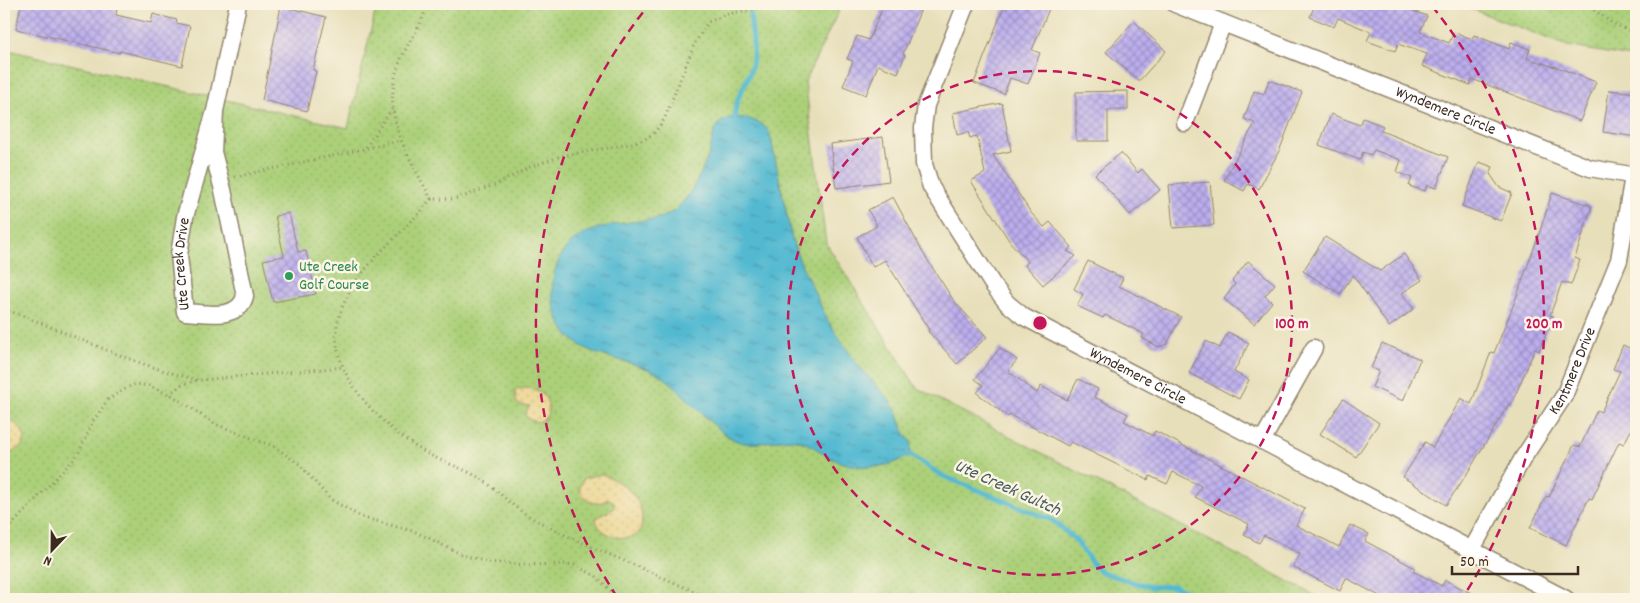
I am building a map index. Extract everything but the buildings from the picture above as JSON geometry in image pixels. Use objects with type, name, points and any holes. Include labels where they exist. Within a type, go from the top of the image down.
[{"type":"street","name":"Ute Creek Drive","points":[[215,111],[213,152],[245,296],[237,310],[222,314],[185,312],[179,255],[185,217],[215,111],[238,4]]},
{"type":"street","name":"Wyndemere Circle","points":[[966,4],[926,106],[922,128],[922,150],[931,187],[993,285],[1007,302],[1024,317],[1566,599]]},
{"type":"street","name":"Wyndemere Circle","points":[[1175,4],[1590,168],[1634,176]]},
{"type":"street","points":[[1185,123],[1223,23]]},
{"type":"street","name":"Kentmere Drive","points":[[1472,550],[1523,458],[1564,396],[1619,260],[1634,176]]},
{"type":"street","points":[[1262,442],[1314,348]]},
{"type":"path","points":[[427,4],[421,23],[398,66],[392,98],[392,109],[400,140],[431,199]]},
{"type":"path","points":[[431,199],[454,199],[465,196],[497,184],[530,167],[561,156],[630,144],[645,139],[659,128],[664,120],[694,45],[708,22],[727,14],[780,4]]},
{"type":"path","points":[[1586,4],[1612,23],[1636,34]]},
{"type":"path","points":[[366,148],[392,109]]},
{"type":"path","points":[[220,180],[400,140]]},
{"type":"path","points":[[431,199],[416,217],[370,263],[351,292],[340,315],[337,343],[344,367],[354,387],[370,408],[394,431],[416,447],[436,458],[476,476],[516,508],[541,523],[708,599]]},
{"type":"path","points":[[4,309],[147,365],[176,375],[199,380]]},
{"type":"path","points":[[169,394],[183,384],[199,380],[344,367]]},
{"type":"path","points":[[4,533],[73,460],[103,406],[114,396],[136,384],[158,389],[169,394],[208,421],[275,447],[299,464],[330,500],[362,516],[408,530],[470,558],[488,562],[528,565],[574,565],[596,576],[619,599]]},
{"type":"green space","name":"Ute Creek Golf Course","points":[[377,4],[842,4],[805,81],[826,243],[917,388],[1322,599],[4,599],[4,49],[348,128]]},
{"type":"green space","points":[[1459,4],[1636,4],[1636,58],[1567,46]]},
{"type":"sand","points":[[526,388],[537,391],[544,396],[548,403],[546,417],[541,421],[535,421],[526,417],[525,414],[530,406],[519,405],[516,401],[515,390]]},
{"type":"sand","points":[[4,417],[20,427],[25,440],[22,446],[10,454],[4,465]]},
{"type":"sand","points":[[602,474],[622,485],[638,502],[642,523],[639,532],[634,536],[621,538],[601,529],[597,524],[596,518],[613,509],[615,505],[613,501],[608,499],[596,503],[586,499],[580,493],[580,486],[584,478]]},
{"type":"water","points":[[735,117],[756,121],[764,126],[770,134],[792,240],[801,264],[828,321],[857,364],[887,397],[897,412],[905,434],[911,442],[910,455],[901,460],[880,466],[858,466],[837,461],[797,440],[789,439],[755,443],[739,442],[715,426],[673,385],[660,375],[582,347],[570,337],[561,324],[554,305],[552,285],[556,266],[568,245],[576,238],[596,229],[655,219],[671,213],[689,194],[700,176],[718,125]]},
{"type":"waterway","points":[[735,117],[737,103],[748,79],[753,59],[750,14]]},
{"type":"waterway","name":"Ute Creek Gultch","points":[[910,455],[943,476],[1052,520],[1076,540],[1094,566],[1102,572],[1152,587],[1174,586],[1183,590],[1192,599]]},
{"type":"place","name":"Ute Creek Golf Course","points":[[289,276]]}]
